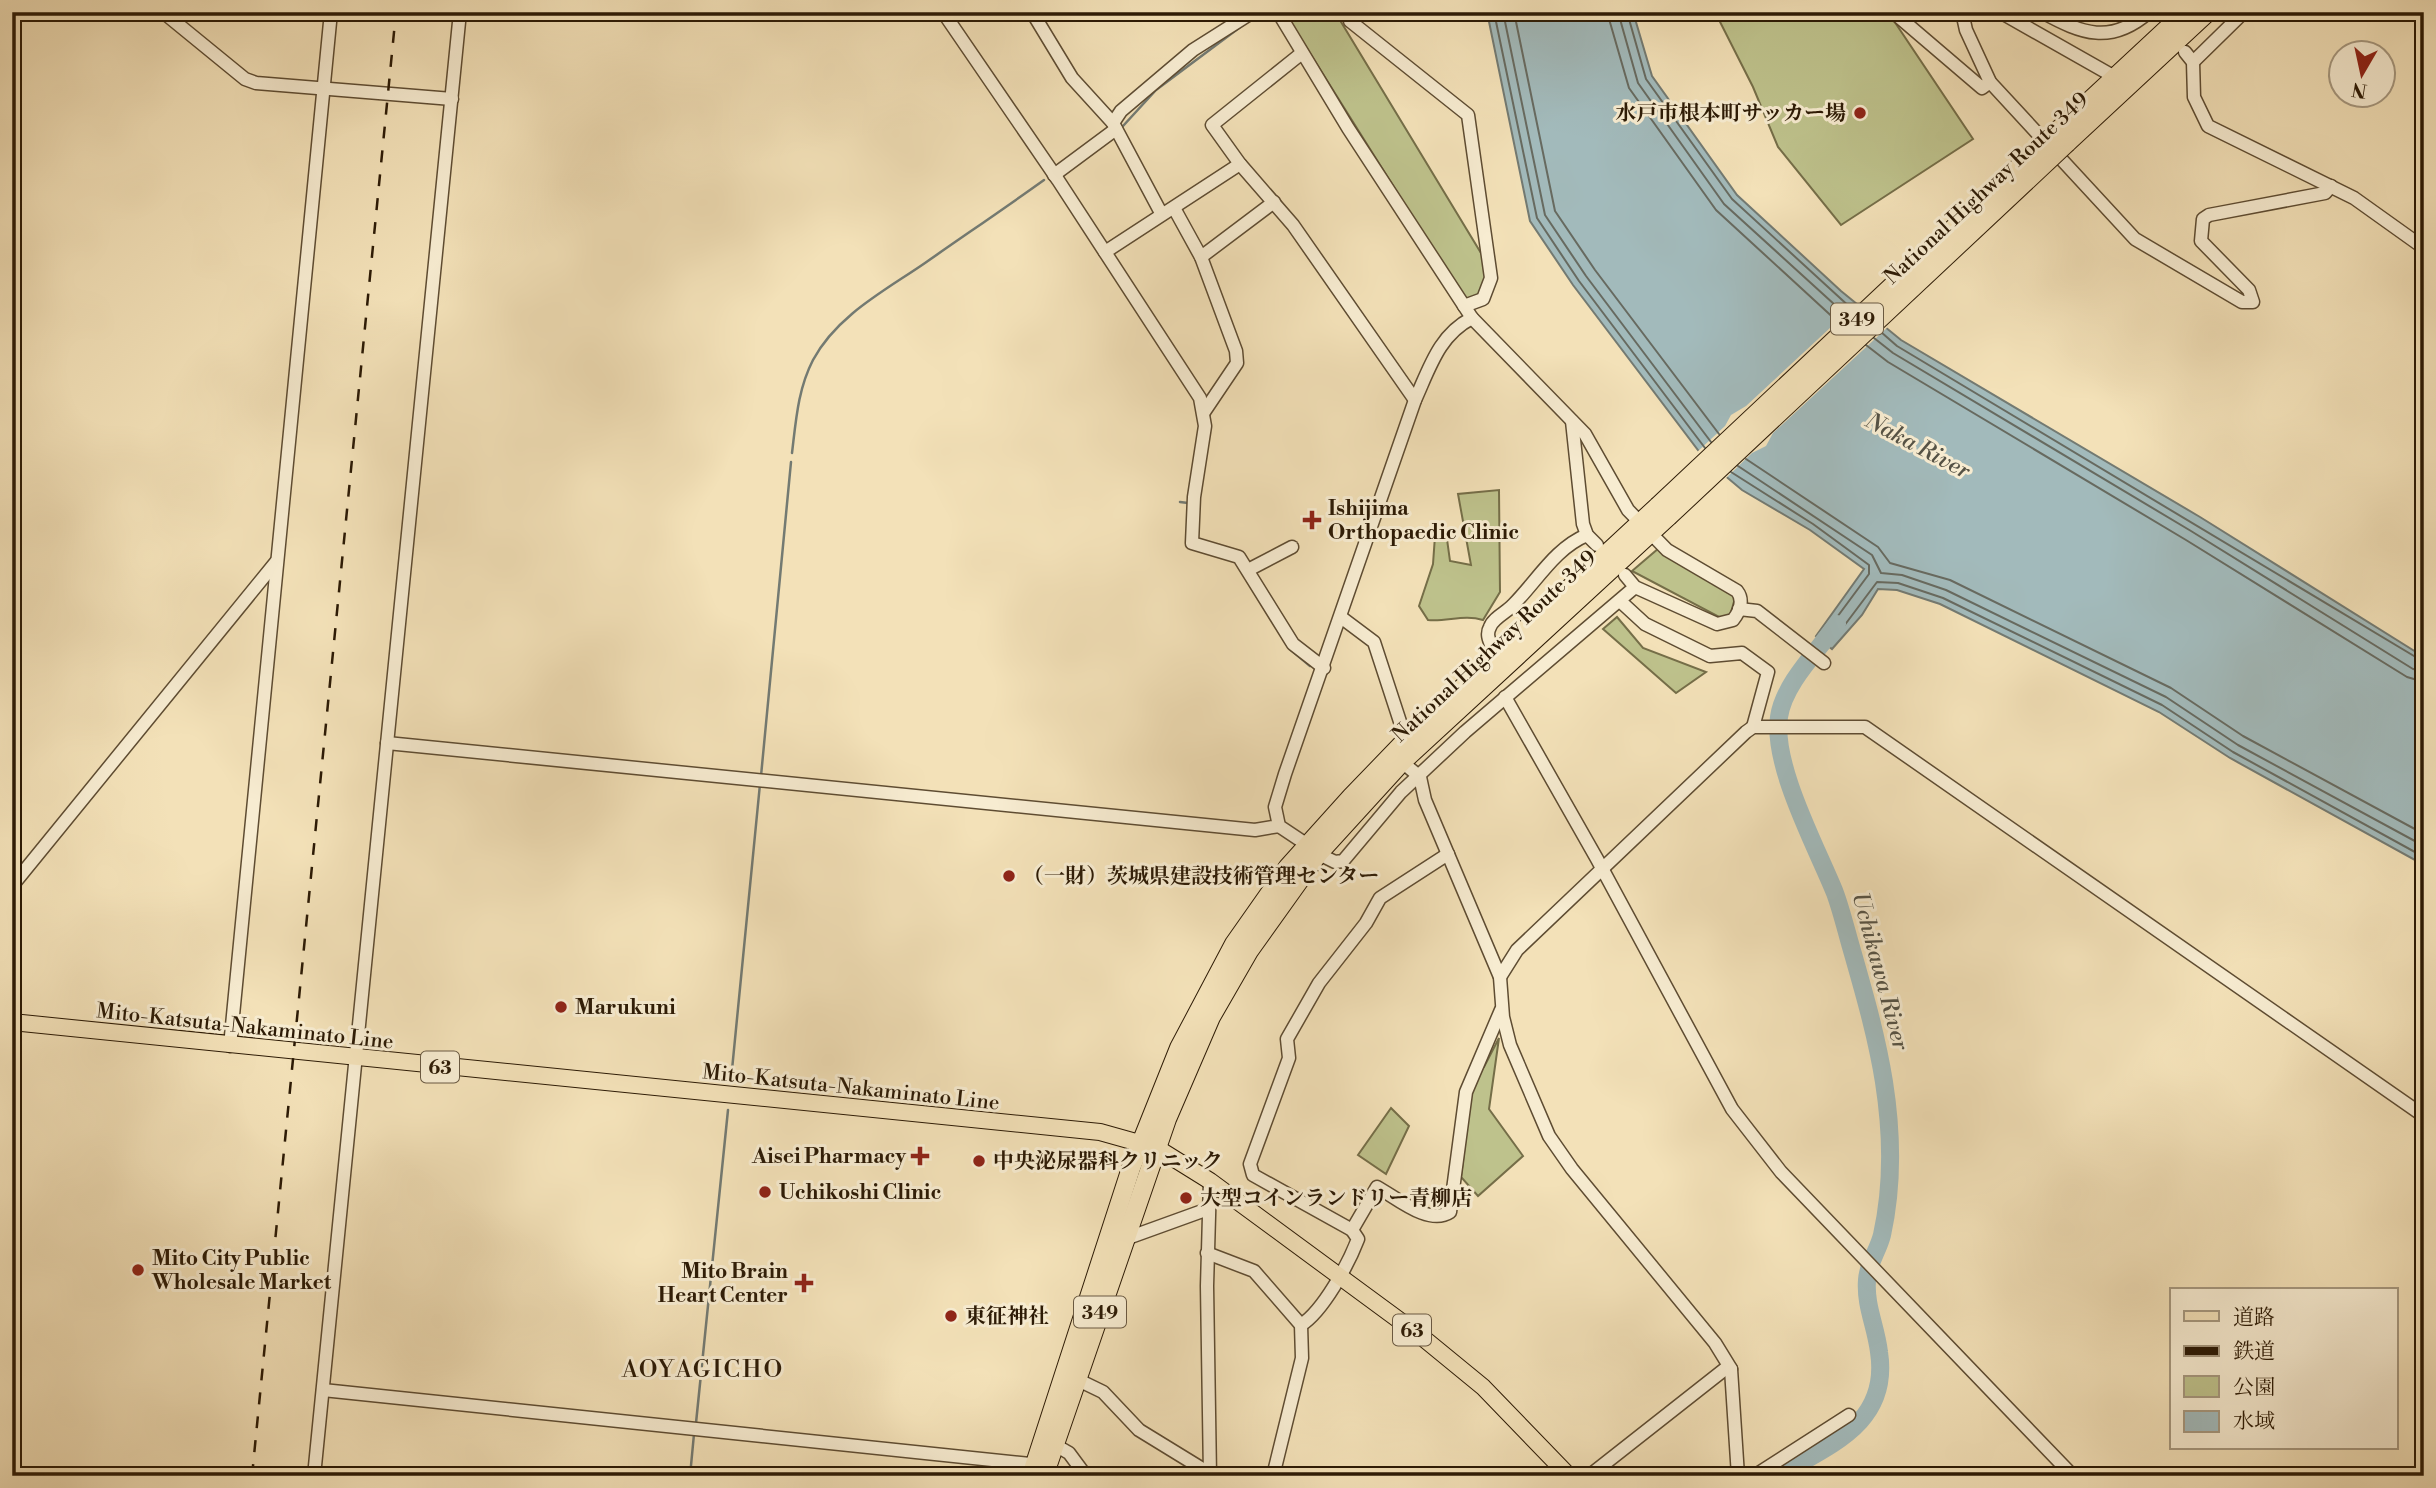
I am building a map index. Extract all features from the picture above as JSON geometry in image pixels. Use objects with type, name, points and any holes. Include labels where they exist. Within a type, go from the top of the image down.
[{"type":"highway","name":"National Highway Route 349","points":[[2122,82],[2185,12]]},
{"type":"highway","name":"National Highway Route 349","points":[[1313,849],[1646,527],[2061,137],[2122,82],[2208,12]]},
{"type":"highway","name":"National Highway Route 349","points":[[1039,1471],[1149,1145],[1230,981],[1313,849],[1406,740],[1646,527]]},
{"type":"highway","name":"National Highway Route 349","points":[[1039,1471],[1055,1446],[1071,1377],[1125,1239],[1149,1145]]},
{"type":"main road","name":"Mito-Katsuta-Nakaminato Line","points":[[12,1022],[1100,1132],[1149,1145],[1210,1181],[1422,1337],[1483,1387],[1569,1476]]},
{"type":"street","points":[[163,12],[245,79],[452,99]]},
{"type":"street","points":[[230,1046],[331,12]]},
{"type":"street","points":[[314,1476],[460,12]]},
{"type":"street","points":[[1032,12],[1072,78],[1114,126],[1161,213]]},
{"type":"street","points":[[1054,175],[1114,126],[1121,111],[1193,50],[1253,12]]},
{"type":"street","points":[[1278,12],[1472,318],[1572,420],[1595,450],[1622,504],[1667,550],[1737,591],[1741,598],[1739,609],[1733,620],[1717,624],[1634,587],[1625,575]]},
{"type":"street","points":[[1893,12],[1982,88],[1990,82]]},
{"type":"street","points":[[1962,12],[1966,30],[1990,82],[2135,239],[2242,302],[2253,302],[2249,290],[2202,241],[2203,219],[2209,215],[2325,193],[2331,186]]},
{"type":"street","points":[[2000,12],[2122,82]]},
{"type":"street","points":[[2042,12],[2071,28],[2102,34],[2129,29],[2152,15]]},
{"type":"street","points":[[2244,12],[2189,57],[2194,97],[2208,126],[2354,198],[2424,248]]},
{"type":"street","points":[[948,14],[1194,386],[1204,412],[1205,426],[1194,497],[1192,543],[1239,557],[1293,644],[1324,668]]},
{"type":"street","points":[[1350,22],[1468,116],[1491,278],[1483,299],[1464,306]]},
{"type":"street","points":[[1302,53],[1212,125],[1240,164],[1273,202],[1415,400]]},
{"type":"street","points":[[1105,252],[1240,164]]},
{"type":"street","points":[[1200,257],[1273,202]]},
{"type":"street","points":[[1174,208],[1200,257],[1236,351],[1237,363],[1204,412]]},
{"type":"street","points":[[1472,318],[1446,336],[1415,400],[1342,618],[1278,795],[1275,818],[1279,826],[1335,862],[1349,857],[1374,822],[1420,777],[1505,697],[1634,587]]},
{"type":"street","points":[[1572,420],[1581,513],[1587,534],[1597,545]]},
{"type":"street","points":[[1492,648],[1488,637],[1490,625],[1513,605],[1542,570],[1576,539],[1587,534]]},
{"type":"street","points":[[1248,570],[1292,547]]},
{"type":"street","points":[[12,886],[276,562]]},
{"type":"street","points":[[1500,977],[1517,950],[1601,867],[1753,727],[1768,672],[1742,653],[1710,656],[1645,624],[1620,601]]},
{"type":"street","points":[[1739,609],[1758,611],[1824,663]]},
{"type":"street","points":[[1342,618],[1374,642],[1406,740]]},
{"type":"street","points":[[1505,697],[1732,1109],[1781,1172],[2073,1476]]},
{"type":"street","points":[[1753,727],[1789,730],[1865,727],[2424,1116]]},
{"type":"street","points":[[387,743],[1255,830],[1279,826]]},
{"type":"street","points":[[1402,762],[1420,777],[1425,800],[1500,977],[1510,1045],[1549,1136],[1572,1169],[1679,1298],[1731,1369],[1738,1476]]},
{"type":"street","points":[[1301,1325],[1310,1320],[1339,1277],[1358,1240],[1352,1230],[1253,1175],[1250,1164],[1289,1059],[1287,1039],[1319,983],[1366,923],[1380,898],[1448,854]]},
{"type":"street","points":[[1352,1230],[1377,1187],[1431,1217],[1443,1217],[1450,1212],[1466,1092],[1503,1006]]},
{"type":"street","points":[[1210,1181],[1207,1253],[1212,1475]]},
{"type":"street","points":[[1125,1239],[1208,1209]]},
{"type":"street","points":[[1207,1253],[1254,1271],[1301,1325],[1302,1358],[1273,1476]]},
{"type":"street","points":[[1589,1476],[1725,1369],[1731,1369]]},
{"type":"street","points":[[1071,1377],[1103,1392],[1139,1430],[1212,1475]]},
{"type":"street","points":[[323,1390],[1039,1471]]},
{"type":"street","points":[[1754,1476],[1849,1415]]},
{"type":"street","points":[[1055,1446],[1069,1453],[1086,1476]]},
{"type":"green space","points":[[1284,12],[1335,12],[1484,258],[1486,289],[1466,302]]},
{"type":"green space","name":"水戸市根本町サッカー場","points":[[1715,12],[1888,12],[1973,139],[1841,225],[1778,147],[1753,87]]},
{"type":"green space","points":[[1499,490],[1500,592],[1483,620],[1428,620],[1419,606],[1433,564],[1435,536],[1446,532],[1450,561],[1471,565],[1458,494]]},
{"type":"green space","points":[[1659,548],[1729,589],[1735,598],[1730,616],[1721,618],[1632,571]]},
{"type":"green space","points":[[1617,617],[1643,648],[1706,672],[1676,693],[1603,629]]},
{"type":"green space","points":[[1499,1038],[1489,1109],[1523,1156],[1478,1196],[1461,1177],[1473,1079],[1484,1067]]},
{"type":"green space","points":[[1391,1108],[1409,1126],[1386,1174],[1358,1155]]},
{"type":"water","name":"Naka River","points":[[1487,12],[1633,12],[1652,76],[1737,195],[1841,291],[1901,340],[2200,517],[2424,657],[2424,865],[2230,758],[2159,712],[1940,604],[1897,590],[1878,589],[1862,615],[1832,649],[1816,636],[1864,569],[1810,530],[1742,490],[1704,458],[1573,285],[1530,221]]},
{"type":"pier","points":[[1859,301],[1889,326],[1773,433],[1766,446],[1752,453],[1724,480],[1696,453],[1725,426],[1731,415],[1746,406]]},
{"type":"waterway","points":[[1123,126],[1156,90],[1243,25]]},
{"type":"waterway","points":[[792,453],[804,382],[813,360],[835,330],[863,305],[1044,180]]},
{"type":"waterway","points":[[761,776],[791,462]]},
{"type":"waterway","points":[[1180,502],[1188,503]]},
{"type":"waterway","name":"Uchikawa River","points":[[1777,1476],[1852,1429],[1865,1415],[1875,1397],[1880,1377],[1879,1352],[1867,1289],[1868,1274],[1886,1216],[1890,1178],[1889,1120],[1884,1082],[1870,1017],[1840,908],[1789,782],[1779,737],[1779,717],[1788,692],[1837,624]]},
{"type":"waterway","points":[[1291,650],[1310,666]]},
{"type":"waterway","points":[[731,1080],[760,784]]},
{"type":"waterway","points":[[696,1423],[728,1110]]},
{"type":"waterway","points":[[690,1476],[694,1434]]},
{"type":"railway","points":[[252,1476],[396,12]]},
{"type":"place","name":"水戸市根本町サッカー場","points":[[1860,113]]},
{"type":"place","name":"Ishijima Orthopaedic Clinic","points":[[1312,520]]},
{"type":"place","name":"（一財）茨城県建設技術管理センター","points":[[1009,876]]},
{"type":"place","name":"Marukuni","points":[[561,1007]]},
{"type":"place","name":"Aisei Pharmacy","points":[[920,1156]]},
{"type":"place","name":"中央泌尿器科クリニック","points":[[979,1161]]},
{"type":"place","name":"Uchikoshi Clinic","points":[[765,1192]]},
{"type":"place","name":"大型コインランドリー青柳店","points":[[1186,1198]]},
{"type":"place","name":"Mito City Public Wholesale Market","points":[[138,1270]]},
{"type":"place","name":"Mito Brain Heart Center","points":[[804,1283]]},
{"type":"place","name":"東征神社","points":[[951,1316]]},
{"type":"district","name":"AOYAGICHO","points":[[703,1369]]}]
